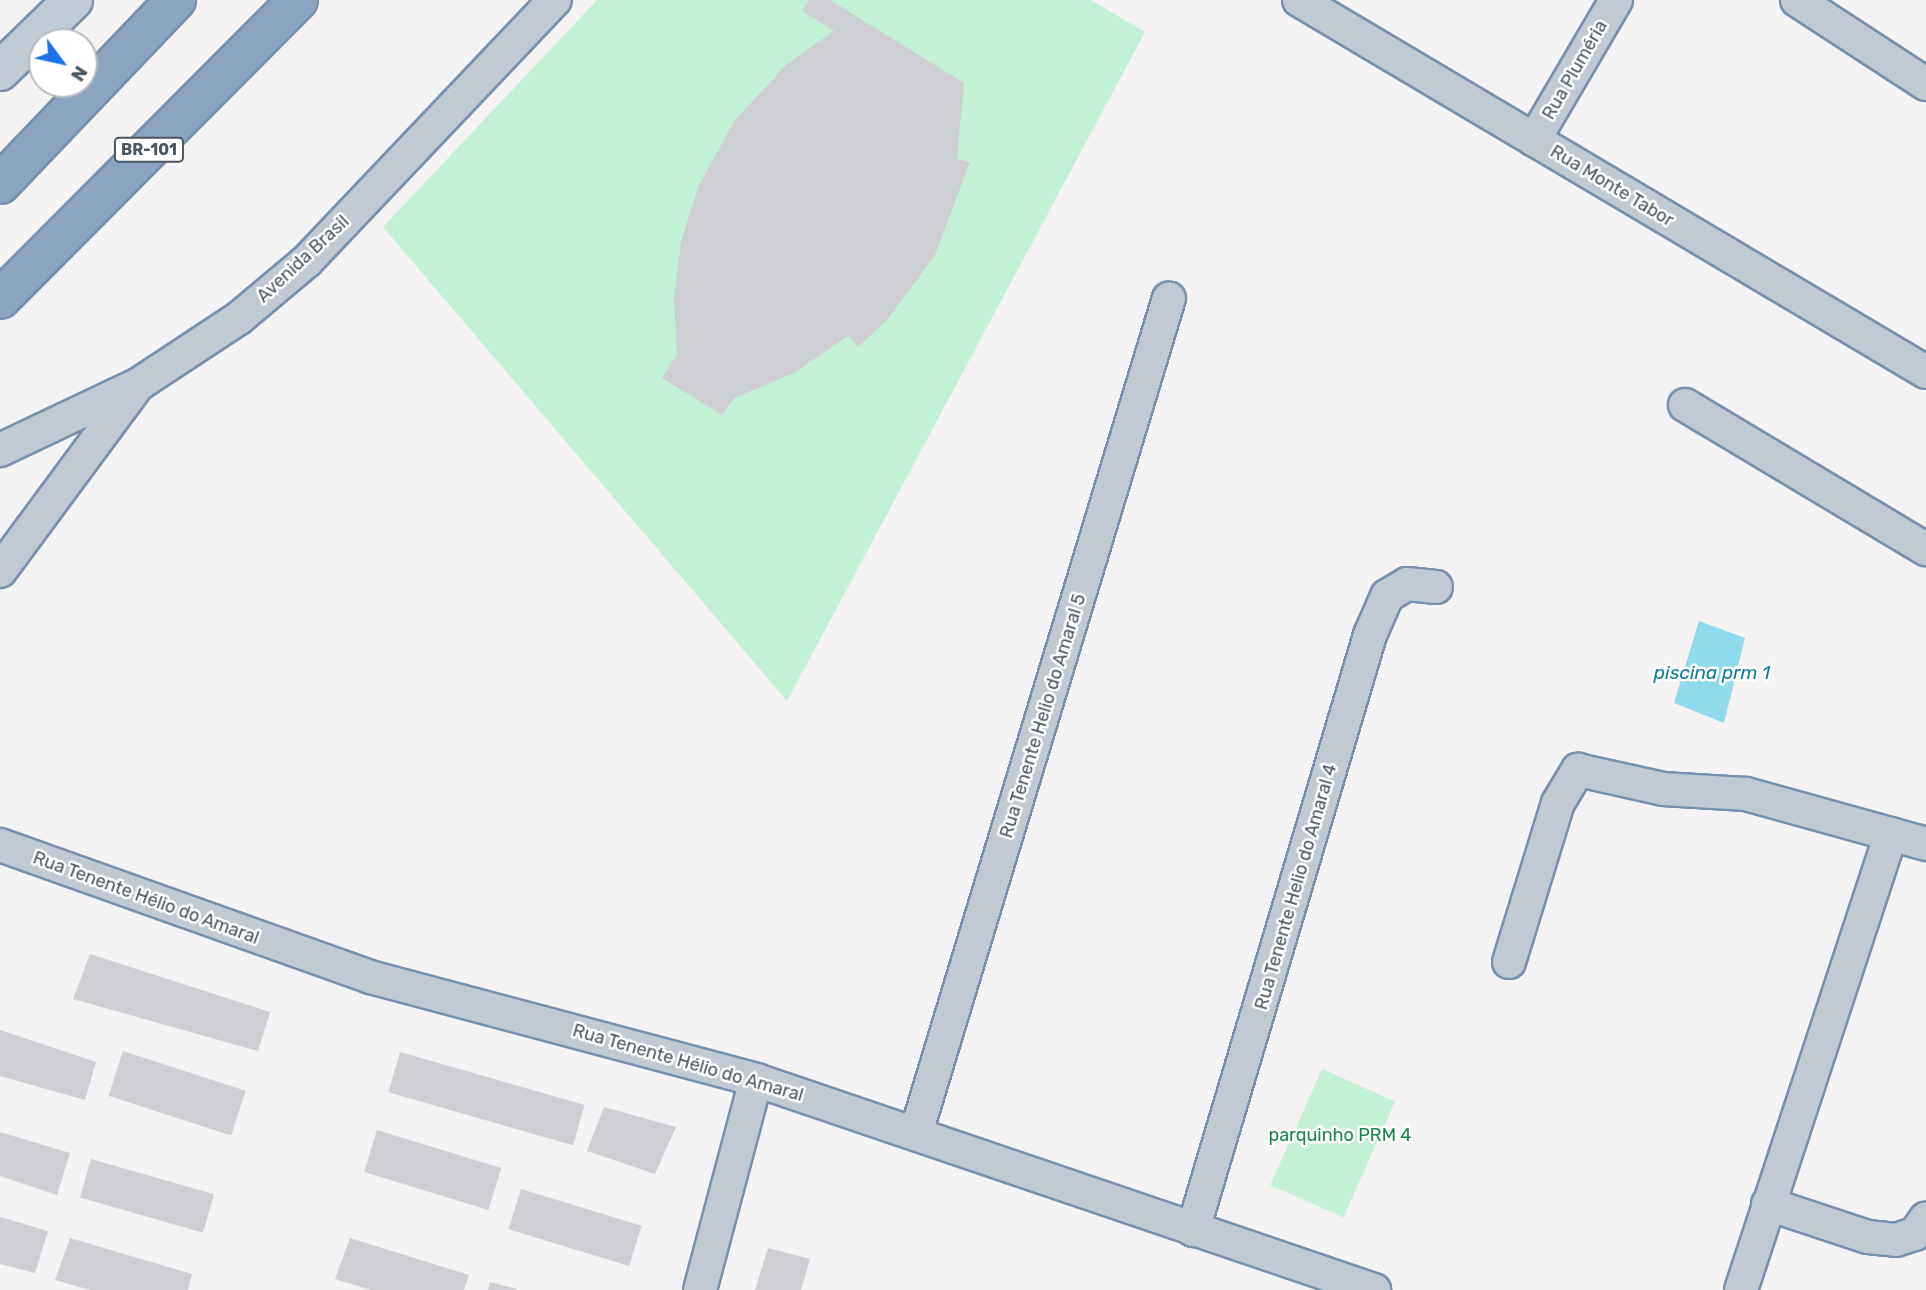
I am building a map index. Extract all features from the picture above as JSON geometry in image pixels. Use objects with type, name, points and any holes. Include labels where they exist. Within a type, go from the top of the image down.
[{"type":"highway","points":[[2,180],[176,0]]},
{"type":"highway","name":"BR-101","points":[[0,299],[298,0]]},
{"type":"main road","points":[[0,71],[73,0]]},
{"type":"street","name":"Avenida Brasil","points":[[0,450],[139,384],[239,318],[307,261],[555,0]]},
{"type":"street","name":"Rua Pluméria","points":[[1534,140],[1616,0]]},
{"type":"street","points":[[1797,0],[1926,83]]},
{"type":"street","name":"Rua Monte Tabor","points":[[1315,4],[1534,140],[1926,372]]},
{"type":"street","name":"Rua Tenente Helio do Amaral 5","points":[[916,1133],[1169,298]]},
{"type":"street","points":[[0,571],[139,384]]},
{"type":"street","points":[[1685,405],[1926,549]]},
{"type":"street","name":"Rua Tenente Helio do Amaral 4","points":[[1193,1230],[1370,635],[1387,596],[1407,584],[1436,587]]},
{"type":"street","points":[[1508,962],[1558,803],[1578,770],[1663,789],[1746,794],[1926,844]]},
{"type":"street","points":[[1741,1290],[1891,834]]},
{"type":"street","name":"Rua Tenente Hélio do Amaral","points":[[0,845],[370,976],[755,1080],[1193,1230],[1313,1281],[1374,1290]]},
{"type":"street","points":[[699,1290],[755,1080]]},
{"type":"street","points":[[1768,1204],[1868,1237],[1896,1240],[1915,1234],[1926,1218]]},
{"type":"green space","points":[[597,0],[1091,0],[1145,32],[787,701],[383,227]]},
{"type":"green space","name":"parquinho PRM 4","points":[[1322,1069],[1395,1102],[1343,1218],[1270,1185]]},
{"type":"water","name":"piscina prm 1","points":[[1699,621],[1745,638],[1724,723],[1674,703]]},
{"type":"building","points":[[809,0],[830,0],[964,83],[957,159],[970,162],[935,255],[887,320],[858,347],[848,336],[794,373],[734,398],[722,415],[662,378],[677,354],[674,299],[681,242],[698,187],[735,120],[787,64],[834,31],[802,11]]},
{"type":"building","points":[[90,954],[270,1012],[258,1051],[73,999]]},
{"type":"building","points":[[0,1030],[96,1062],[85,1100],[0,1076]]},
{"type":"building","points":[[123,1051],[246,1091],[231,1136],[108,1096]]},
{"type":"building","points":[[400,1052],[585,1105],[573,1145],[388,1092]]},
{"type":"building","points":[[604,1107],[676,1127],[655,1174],[587,1151]]},
{"type":"building","points":[[377,1130],[501,1168],[488,1210],[364,1172]]},
{"type":"building","points":[[0,1132],[70,1153],[57,1195],[0,1176]]},
{"type":"building","points":[[91,1159],[214,1194],[203,1233],[80,1197]]},
{"type":"building","points":[[521,1189],[641,1226],[629,1266],[509,1229]]},
{"type":"building","points":[[0,1217],[48,1231],[35,1273],[0,1264]]},
{"type":"building","points":[[70,1238],[192,1274],[188,1290],[90,1290],[55,1280]]},
{"type":"building","points":[[350,1238],[469,1275],[464,1290],[371,1290],[335,1279]]},
{"type":"building","points":[[768,1248],[810,1259],[801,1290],[755,1290]]},
{"type":"building","points":[[490,1282],[517,1289],[517,1290],[488,1290]]}]
